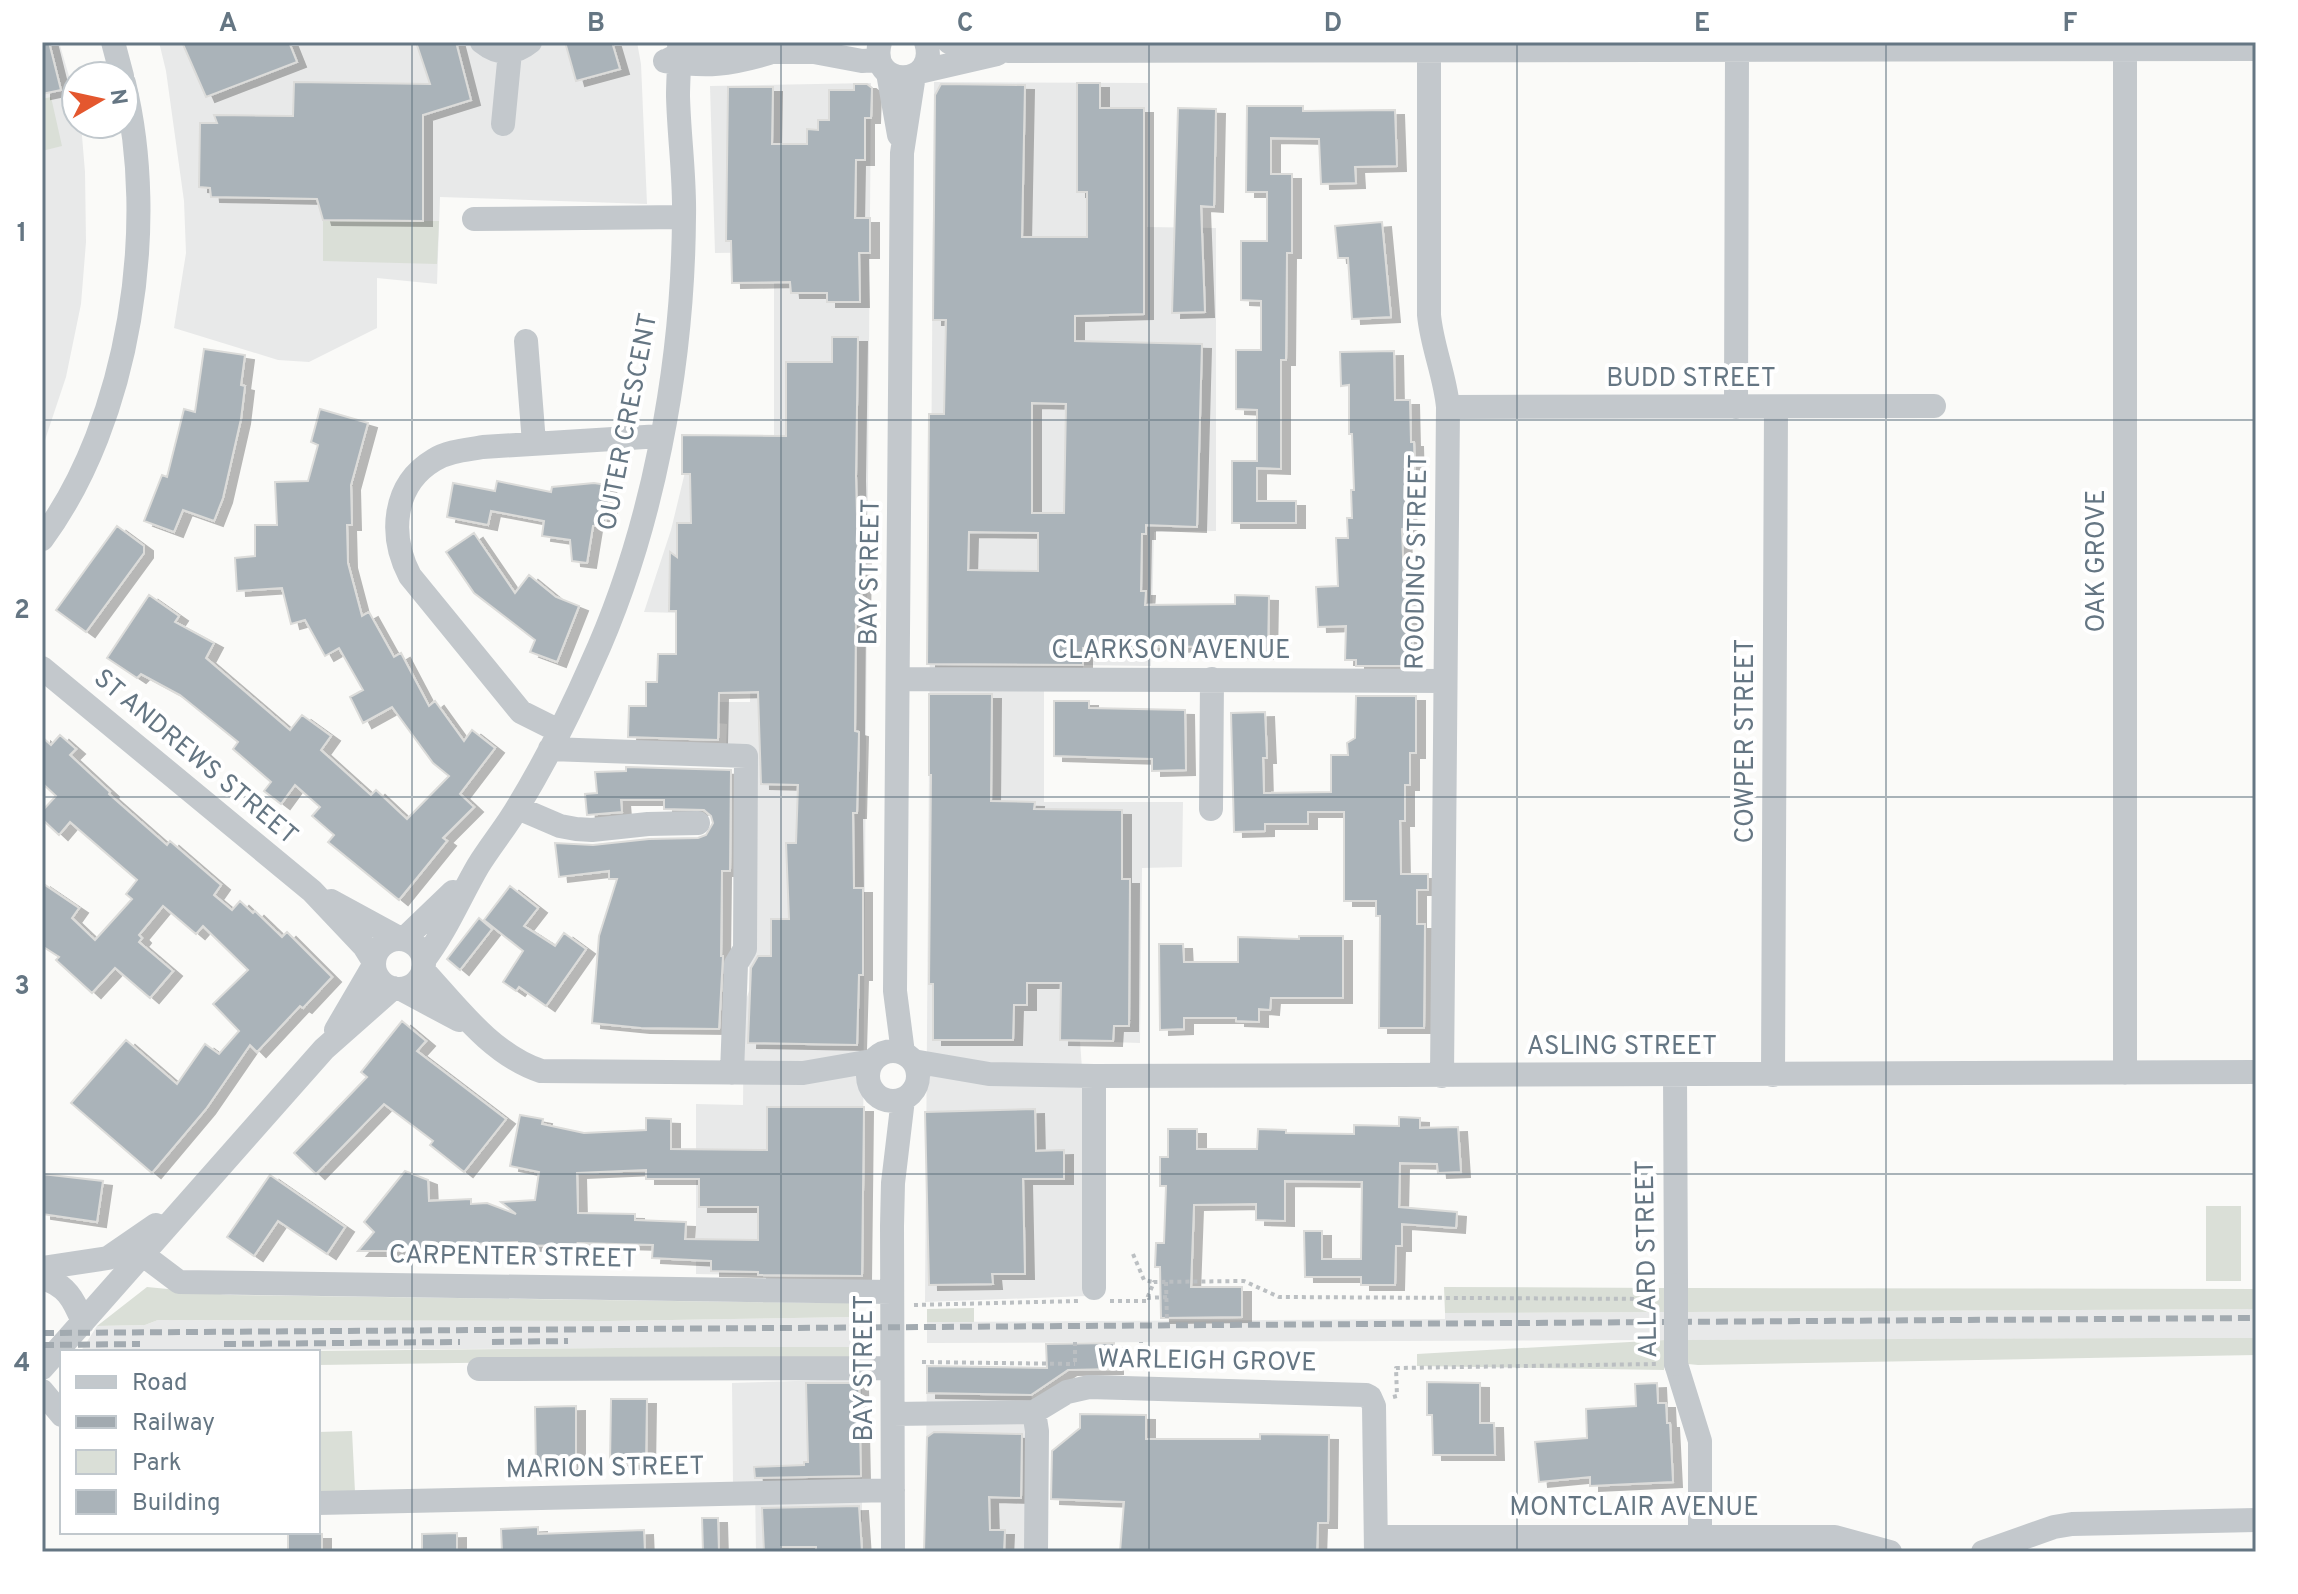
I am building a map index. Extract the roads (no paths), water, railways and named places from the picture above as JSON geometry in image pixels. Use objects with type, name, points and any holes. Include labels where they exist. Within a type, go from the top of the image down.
[{"type":"street","points":[[482,42],[491,49],[520,47],[503,124]]},
{"type":"street","points":[[814,52],[849,42]]},
{"type":"street","name":"BAY STREET","points":[[893,1057],[902,153],[917,73],[927,59],[926,42]]},
{"type":"street","points":[[949,42],[1008,51],[1278,47],[1429,52],[1701,47],[1737,51],[2098,46],[2125,50],[2256,49]]},
{"type":"street","name":"OAK GROVE","points":[[2125,50],[2125,1073]]},
{"type":"street","points":[[674,53],[717,65],[771,52],[814,52],[862,61],[882,58],[900,78],[1008,51]]},
{"type":"street","points":[[1736,407],[1737,51]]},
{"type":"street","name":"ROODING STREET","points":[[1429,52],[1429,315],[1431,337],[1444,372],[1448,407],[1442,1076]]},
{"type":"street","name":"OUTER CRESCENT","points":[[423,965],[479,864],[518,808],[555,740],[592,664],[636,541],[661,436],[681,298],[684,217],[674,53]]},
{"type":"street","name":"BAY STREET","points":[[882,58],[902,153]]},
{"type":"street","points":[[42,539],[87,459],[106,410],[126,331],[135,260],[138,200],[134,140]]},
{"type":"street","points":[[474,219],[684,217]]},
{"type":"street","points":[[526,341],[534,443]]},
{"type":"street","name":"BUDD STREET","points":[[1448,407],[1934,406]]},
{"type":"street","name":"COWPER STREET","points":[[1773,1075],[1776,408]]},
{"type":"street","points":[[661,436],[483,447],[436,458],[421,469],[403,492],[397,541],[410,576],[501,691],[555,740],[746,756],[745,949],[736,964],[732,1073]]},
{"type":"street","name":"ST ANDREWS STREET","points":[[42,668],[312,891],[364,946],[374,963]]},
{"type":"street","name":"CLARKSON AVENUE","points":[[898,679],[1445,681]]},
{"type":"street","points":[[1211,809],[1212,679]]},
{"type":"street","points":[[518,808],[560,826],[576,829],[698,823]]},
{"type":"street","name":"OUTER CRESCENT","points":[[402,939],[428,919],[479,864]]},
{"type":"street","name":"ST ANDREWS STREET","points":[[312,891],[402,939]]},
{"type":"street","points":[[324,1049],[374,963],[380,947],[385,942],[402,939],[417,946],[423,965],[479,1031]]},
{"type":"street","points":[[374,963],[380,980],[479,1031],[525,1065],[541,1071],[803,1073],[893,1057],[918,1074],[893,1094]]},
{"type":"street","points":[[42,1368],[324,1049],[397,988],[415,983],[423,965]]},
{"type":"street","points":[[893,1057],[867,1078],[893,1094]]},
{"type":"street","name":"ASLING STREET","points":[[893,1057],[989,1074],[1094,1076],[2256,1072]]},
{"type":"street","points":[[803,1073],[893,1094]]},
{"type":"street","name":"ASLING STREET","points":[[893,1094],[989,1074]]},
{"type":"street","name":"ALLARD STREET","points":[[1675,1075],[1676,1364],[1700,1441],[1700,1535]]},
{"type":"street","points":[[1093,1297],[1094,1076]]},
{"type":"street","name":"BAY STREET","points":[[893,1094],[893,1552]]},
{"type":"street","points":[[42,1268],[108,1258],[180,1211]]},
{"type":"street","name":"CARPENTER STREET","points":[[142,1254],[179,1282],[892,1298]]},
{"type":"street","points":[[42,1278],[62,1286],[75,1302],[83,1322]]},
{"type":"street","points":[[479,1369],[892,1368]]},
{"type":"street","name":"WARLEIGH GROVE","points":[[893,1414],[1034,1412],[1067,1392],[1089,1387],[1359,1394],[1370,1397],[1374,1406],[1376,1544]]},
{"type":"street","points":[[42,1391],[60,1413]]},
{"type":"street","points":[[1034,1412],[1037,1431],[1036,1552]]},
{"type":"street","name":"MARION STREET","points":[[320,1503],[893,1490]]},
{"type":"street","points":[[1983,1552],[2054,1527],[2072,1524],[2256,1520]]},
{"type":"street","name":"MONTCLAIR AVENUE","points":[[1376,1544],[1700,1535],[1804,1544],[1835,1537],[1890,1552]]},
{"type":"railway","points":[[42,1333],[2256,1318]]},
{"type":"railway","points":[[492,1342],[568,1341]]},
{"type":"railway","points":[[224,1344],[460,1342]]},
{"type":"railway","points":[[42,1345],[140,1344]]}]
